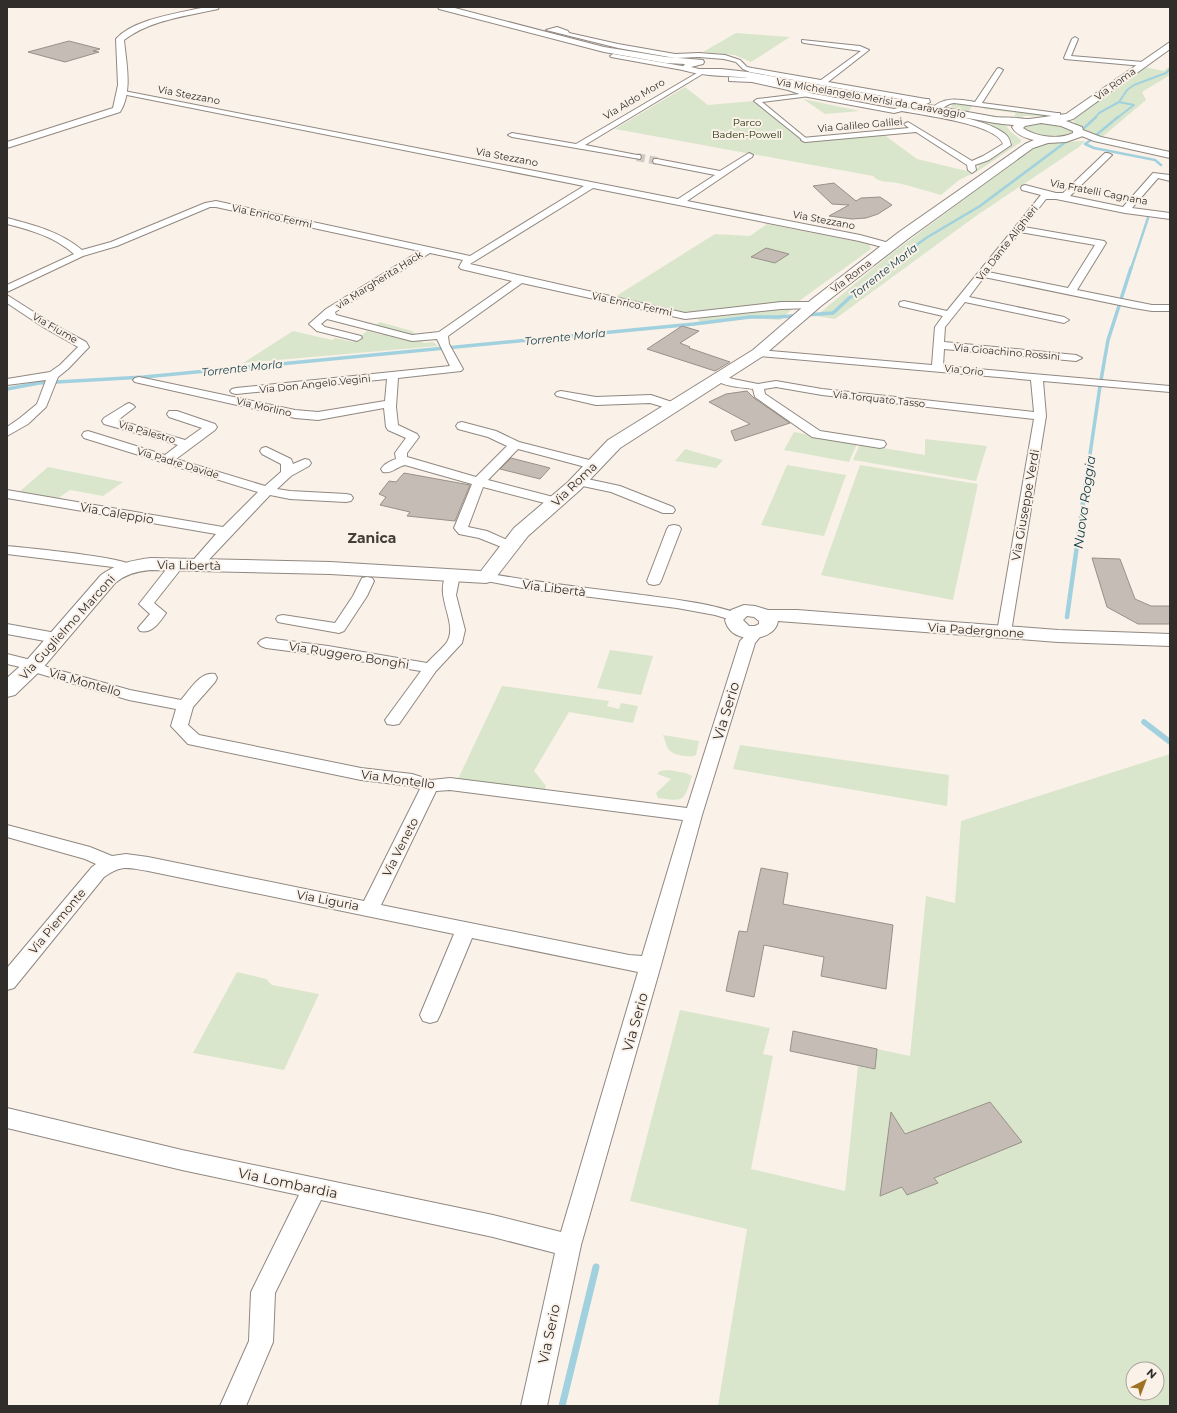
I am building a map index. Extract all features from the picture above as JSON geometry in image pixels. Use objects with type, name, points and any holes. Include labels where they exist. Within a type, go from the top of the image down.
[{"type":"main road","name":"Via Roma","points":[[1069,121],[1142,65],[1170,46]]},
{"type":"main road","name":"Via Roma","points":[[486,577],[521,532],[556,502],[619,440],[720,378],[758,352],[904,235],[1024,136],[1048,139],[1075,135],[1078,130],[1069,121],[1053,118],[1022,123],[1024,136]]},
{"type":"main road","name":"Via Libertà","points":[[128,567],[138,565],[187,565],[370,574],[486,577]]},
{"type":"main road","name":"Via Guglielmo Marconi","points":[[7,690],[34,665],[108,579],[116,572],[128,567]]},
{"type":"street","points":[[7,145],[117,110],[120,104],[122,92],[120,39],[125,34],[150,24],[215,7]]},
{"type":"street","name":"Via Michelangelo Merisi da Caravaggio","points":[[442,7],[604,49],[666,60],[725,57],[738,61],[745,68],[750,70],[822,83],[899,110]]},
{"type":"street","name":"Via Michelangelo Merisi da Caravaggio","points":[[566,32],[618,46],[698,59],[716,64],[723,69],[748,75],[844,93],[899,110]]},
{"type":"street","points":[[1075,39],[1067,58],[1142,65]]},
{"type":"street","points":[[804,41],[866,50],[822,83]]},
{"type":"street","name":"Via Michelangelo Merisi da Caravaggio","points":[[613,56],[706,72],[748,75]]},
{"type":"street","points":[[716,64],[725,57]]},
{"type":"street","points":[[716,64],[725,57]]},
{"type":"street","points":[[688,69],[689,64],[698,59]]},
{"type":"street","name":"Via Michelangelo Merisi da Caravaggio","points":[[666,60],[688,69]]},
{"type":"street","points":[[716,64],[730,62],[742,64]]},
{"type":"street","points":[[706,72],[718,70],[716,64]]},
{"type":"street","name":"Via Aldo Moro","points":[[568,144],[688,69]]},
{"type":"street","points":[[977,104],[999,70]]},
{"type":"street","name":"Via Aldo Moro","points":[[578,146],[706,72]]},
{"type":"street","name":"Via Michelangelo Merisi da Caravaggio","points":[[732,79],[752,80],[790,88],[808,95],[865,106],[874,103],[899,110],[934,110],[1010,122],[1027,121]]},
{"type":"street","name":"Via Stezzano","points":[[122,92],[860,238],[890,246]]},
{"type":"street","points":[[844,93],[867,100],[868,104],[865,106]]},
{"type":"street","points":[[804,140],[757,101],[808,95]]},
{"type":"street","points":[[934,110],[945,102],[954,101],[1053,118]]},
{"type":"street","points":[[902,109],[984,126],[995,131],[1004,138],[1007,145],[971,167],[917,130],[899,110],[902,109]]},
{"type":"street","name":"Via Michelangelo Merisi da Caravaggio","points":[[995,120],[1024,136]]},
{"type":"street","name":"Via Galileo Galilei","points":[[804,140],[917,130]]},
{"type":"street","points":[[512,135],[637,157]]},
{"type":"street","points":[[1075,135],[1170,155]]},
{"type":"street","points":[[678,203],[749,155]]},
{"type":"street","name":"Via Dante Alighieri","points":[[937,368],[940,327],[1043,198],[1066,195],[1108,155]]},
{"type":"street","points":[[657,161],[713,171],[721,174]]},
{"type":"street","points":[[1125,210],[1156,175],[1170,178]]},
{"type":"street","points":[[471,259],[592,185]]},
{"type":"street","name":"Via Fratelli Cagnana","points":[[1025,188],[1053,196],[1125,210],[1170,216]]},
{"type":"street","name":"Via Enrico Fermi","points":[[80,254],[114,244],[214,204],[471,259]]},
{"type":"street","points":[[7,221],[46,233],[73,248],[80,254],[22,280],[7,289]]},
{"type":"street","points":[[1019,229],[1103,240],[1070,293]]},
{"type":"street","name":"Via Stezzano","points":[[860,238],[904,235]]},
{"type":"street","name":"via Margherita Hack","points":[[357,338],[321,329],[314,324],[330,311],[428,250]]},
{"type":"street","name":"Via Enrico Fermi","points":[[471,259],[465,263],[464,267],[685,316],[779,305],[806,312]]},
{"type":"street","points":[[982,274],[1070,293],[1152,308],[1170,308]]},
{"type":"street","points":[[444,343],[519,280]]},
{"type":"street","points":[[963,299],[1064,320]]},
{"type":"street","name":"Via Fiume","points":[[9,302],[82,344],[84,347],[51,380]]},
{"type":"street","points":[[904,304],[950,314]]},
{"type":"street","name":"via Margherita Hack","points":[[330,311],[331,317],[340,320],[412,338],[444,343]]},
{"type":"street","name":"Via Don Angelo Vegini","points":[[236,391],[458,369],[444,343]]},
{"type":"street","name":"Via Gioachino Rossini","points":[[939,345],[1076,358]]},
{"type":"street","name":"Via Orio","points":[[758,352],[1170,389]]},
{"type":"street","points":[[387,469],[403,457],[413,437],[392,426],[390,404],[393,376]]},
{"type":"street","name":"Via Torquato Tasso","points":[[720,378],[730,382],[758,387],[776,384],[822,392],[1040,416]]},
{"type":"street","name":"Via Giuseppe Verdi","points":[[1004,632],[1040,416],[1037,378]]},
{"type":"street","points":[[7,382],[51,380],[42,405],[24,421],[7,432]]},
{"type":"street","name":"Via Morlino","points":[[139,380],[265,408],[318,416],[390,404]]},
{"type":"street","points":[[758,387],[759,395],[816,434],[880,444]]},
{"type":"street","points":[[561,394],[596,402],[651,399],[674,406]]},
{"type":"street","name":"Via Palestro","points":[[129,407],[108,421],[188,444]]},
{"type":"street","name":"Via Palestro","points":[[167,460],[210,427],[174,414]]},
{"type":"street","points":[[462,426],[492,434],[515,445],[593,465]]},
{"type":"street","name":"Via Padre Davide","points":[[88,435],[267,491],[290,495],[346,498]]},
{"type":"street","points":[[510,546],[482,534],[464,531],[461,528],[479,482],[515,445]]},
{"type":"street","points":[[266,451],[287,462],[286,473]]},
{"type":"street","points":[[403,457],[479,482],[556,502]]},
{"type":"street","points":[[145,628],[158,612],[146,604],[187,565],[226,532],[286,473],[305,463]]},
{"type":"street","points":[[578,481],[615,489],[668,510]]},
{"type":"street","name":"Via Caleppio","points":[[7,494],[226,532]]},
{"type":"street","points":[[654,581],[674,529]]},
{"type":"street","name":"Via Libertà","points":[[7,550],[114,563],[128,567]]},
{"type":"street","points":[[284,619],[339,628],[360,596],[370,574]]},
{"type":"street","name":"Via Ruggero Bonghi","points":[[393,720],[431,668],[454,643],[458,630],[449,595],[453,575]]},
{"type":"street","name":"Via Libertà","points":[[486,577],[528,586],[646,599],[752,622]]},
{"type":"street","name":"Via Padergnone","points":[[752,622],[1170,640]]},
{"type":"street","name":"Via Serio","points":[[534,1406],[569,1244],[651,965],[693,815],[752,622]]},
{"type":"street","points":[[7,629],[56,638]]},
{"type":"street","name":"Via Ruggero Bonghi","points":[[266,643],[328,651],[431,668]]},
{"type":"street","name":"Via Montello","points":[[7,659],[34,665],[42,670],[129,695],[185,706]]},
{"type":"street","name":"Via Montello","points":[[209,678],[185,706],[179,726],[194,740],[361,774],[412,780],[430,786],[450,784],[693,815]]},
{"type":"street","name":"Via Veneto","points":[[369,908],[430,786]]},
{"type":"street","name":"Via Liguria","points":[[7,831],[90,854],[111,863],[126,861],[148,864],[369,908],[629,963],[651,965]]},
{"type":"street","name":"Via Piemonte","points":[[7,982],[98,872],[111,863]]},
{"type":"street","points":[[430,1015],[466,929]]},
{"type":"street","name":"Via Lombardia","points":[[7,1118],[182,1160],[492,1226],[569,1244]]},
{"type":"street","points":[[233,1406],[261,1342],[263,1292],[315,1188]]},
{"type":"green space","points":[[736,33],[790,37],[751,62],[735,55],[703,52]]},
{"type":"green space","points":[[1170,66],[1170,75],[1142,92],[1146,100],[1101,138],[1085,133],[1075,124],[1073,120],[1144,67],[1164,71]]},
{"type":"green space","name":"Parco Baden-Powell","points":[[685,87],[708,105],[754,101],[803,141],[883,134],[917,159],[971,172],[979,167],[978,165],[1010,145],[1012,142],[1005,134],[977,122],[896,107],[898,106],[887,103],[1005,124],[1010,131],[1021,140],[1021,142],[978,171],[959,180],[941,195],[903,184],[881,181],[873,176],[615,129]]},
{"type":"green space","points":[[803,99],[860,111],[825,114]]},
{"type":"green space","points":[[953,103],[973,105],[968,112],[951,107]]},
{"type":"green space","points":[[982,107],[1054,115],[1024,116],[1013,118],[1016,113],[985,109]]},
{"type":"green space","points":[[968,112],[1013,118],[989,117]]},
{"type":"green space","points":[[1038,123],[1062,125],[1070,129],[1072,132],[1068,135],[1056,138],[1042,136],[1025,130],[1025,127]]},
{"type":"green space","points":[[1085,141],[1079,147],[976,216],[835,319],[816,316],[887,257],[1035,146],[1049,142]]},
{"type":"green space","points":[[767,224],[869,244],[871,249],[799,301],[686,314],[613,298],[715,234],[750,236]]},
{"type":"green space","points":[[770,309],[792,309],[780,320],[749,318],[702,325],[698,319],[741,312]]},
{"type":"green space","points":[[380,322],[412,331],[418,337],[373,327]]},
{"type":"green space","points":[[293,331],[332,340],[335,338],[353,342],[367,331],[383,335],[387,333],[419,339],[424,343],[433,342],[438,346],[243,363]]},
{"type":"green space","points":[[794,432],[857,444],[849,462],[784,450]]},
{"type":"green space","points":[[925,439],[987,446],[976,481],[853,460],[860,444],[925,455]]},
{"type":"green space","points":[[685,449],[723,460],[716,468],[675,461]]},
{"type":"green space","points":[[787,465],[846,475],[824,536],[761,525]]},
{"type":"green space","points":[[860,465],[978,484],[953,600],[821,575]]},
{"type":"green space","points":[[48,467],[123,482],[103,496],[70,490],[57,499],[18,493]]},
{"type":"green space","points":[[610,650],[653,656],[641,695],[597,688]]},
{"type":"green space","points":[[502,686],[609,701],[607,706],[619,709],[621,703],[638,706],[633,723],[569,712],[534,771],[546,786],[544,792],[457,781]]},
{"type":"green space","points":[[663,735],[699,741],[696,755],[684,756],[671,752],[667,747]]},
{"type":"green space","points":[[740,745],[949,775],[947,806],[733,769]]},
{"type":"green space","points":[[1170,754],[1170,1406],[718,1406],[747,1229],[630,1201],[680,1010],[770,1028],[763,1054],[773,1056],[751,1169],[845,1191],[858,1066],[875,1069],[877,1049],[910,1056],[926,896],[955,903],[961,821]]},
{"type":"green space","points":[[668,770],[686,773],[692,776],[687,791],[682,798],[674,800],[658,798],[656,793],[671,779],[657,774],[660,771]]},
{"type":"green space","points":[[237,972],[266,979],[272,985],[319,994],[284,1070],[193,1053]]},
{"type":"building","points":[[69,41],[100,49],[93,51],[99,52],[65,62],[28,52]]},
{"type":"building","points":[[834,183],[856,201],[861,198],[880,197],[892,205],[878,214],[866,218],[852,219],[829,216],[849,205],[832,204],[813,186]]},
{"type":"building","points":[[766,248],[789,254],[775,263],[751,257]]},
{"type":"building","points":[[682,326],[699,331],[680,343],[690,347],[689,348],[730,362],[715,371],[647,349]]},
{"type":"building","points":[[747,391],[754,398],[790,423],[735,441],[731,431],[750,424],[709,402],[726,394]]},
{"type":"building","points":[[511,458],[550,468],[540,479],[500,469]]},
{"type":"building","points":[[404,473],[470,485],[455,521],[407,516],[410,512],[380,505],[386,497],[379,494],[389,481],[396,482]]},
{"type":"building","points":[[1092,558],[1120,559],[1135,599],[1151,606],[1170,606],[1170,624],[1138,624],[1107,607]]},
{"type":"building","points":[[761,868],[788,873],[783,904],[893,925],[886,989],[821,976],[824,957],[764,945],[754,997],[726,991],[739,931],[747,932]]},
{"type":"building","points":[[793,1031],[877,1049],[875,1069],[790,1051]]},
{"type":"building","points":[[990,1102],[1022,1142],[934,1178],[938,1183],[907,1195],[902,1187],[880,1196],[891,1112],[905,1134]]},
{"type":"waterway","name":"Torrente Morla","points":[[1119,102],[1127,90],[1134,85],[1166,73],[1170,69]]},
{"type":"waterway","name":"Torrente Morla","points":[[1095,118],[1099,113],[1119,102]]},
{"type":"waterway","name":"Nuova Roggia","points":[[1117,118],[1134,105],[1119,102]]},
{"type":"waterway","name":"Nuova Roggia","points":[[1095,136],[1118,117]]},
{"type":"waterway","name":"Torrente Morla","points":[[1084,128],[1095,118]]},
{"type":"waterway","name":"Nuova Roggia","points":[[1091,140],[1085,144],[1094,148],[1155,160],[1161,165]]},
{"type":"waterway","name":"Torrente Morla","points":[[884,269],[926,238],[980,206],[1067,141]]},
{"type":"waterway","name":"Nuova Roggia","points":[[1131,269],[1148,218]]},
{"type":"waterway","name":"Torrente Morla","points":[[7,389],[39,383],[144,377],[694,324],[750,317],[778,317],[833,313],[868,281],[886,268]]},
{"type":"waterway","name":"Nuova Roggia","points":[[1121,299],[1131,268]]},
{"type":"waterway","points":[[1101,380],[1108,340],[1119,306]]},
{"type":"waterway","name":"Nuova Roggia","points":[[1089,461],[1100,386]]},
{"type":"waterway","name":"Nuova Roggia","points":[[1067,617],[1089,460]]},
{"type":"waterway","points":[[1144,722],[1170,742]]},
{"type":"waterway","points":[[562,1406],[596,1267]]},
{"type":"tunnel","points":[[637,157],[657,161]]},
{"type":"district","name":"Zanica","points":[[372,538]]}]
